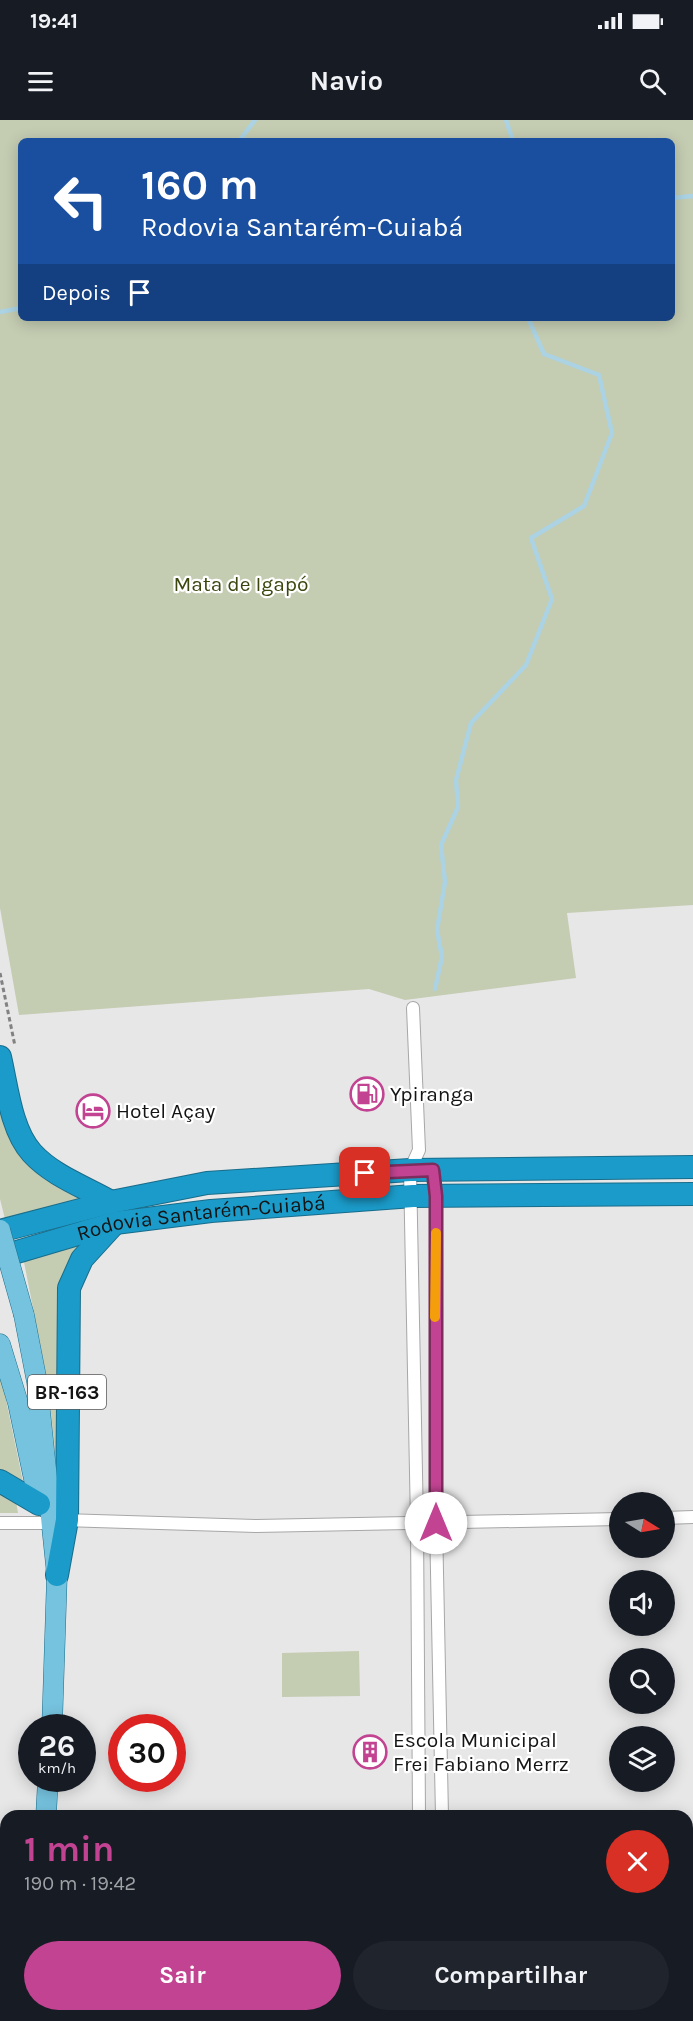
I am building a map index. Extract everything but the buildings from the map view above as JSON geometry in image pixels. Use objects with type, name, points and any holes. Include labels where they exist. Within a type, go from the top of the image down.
[{"type":"highway","points":[[9,1056],[19,1132],[31,1152],[113,1213]]},
{"type":"highway","name":"Rodovia Santarém-Cuiabá","points":[[0,1257],[113,1213],[207,1183],[415,1160],[433,1170],[693,1167]]},
{"type":"highway","name":"Rodovia Santarém-Cuiabá","points":[[0,1230],[113,1213],[210,1211],[412,1196],[693,1194]]},
{"type":"highway","name":"BR-163","points":[[57,1575],[50,1517],[69,1288],[82,1259],[113,1213]]},
{"type":"highway","points":[[0,1481],[50,1517]]},
{"type":"main road","points":[[0,1230],[24,1315],[37,1383],[50,1517],[53,1657]]},
{"type":"main road","points":[[0,1344],[50,1517]]},
{"type":"main road","points":[[52,1714],[57,1575]]},
{"type":"main road","points":[[46,1810],[47,1792]]},
{"type":"street","points":[[412,1008],[415,1160],[412,1196],[417,1523],[418,1810]]},
{"type":"street","points":[[433,1170],[436,1196],[436,1523],[442,1810]]},
{"type":"street","points":[[0,1523],[50,1517],[256,1526],[609,1519]]},
{"type":"street","points":[[675,1518],[693,1517]]},
{"type":"path","points":[[0,973],[9,1056]]},
{"type":"green space","name":"Mata de Igapó","points":[[0,120],[693,120],[693,905],[567,913],[576,978],[405,1000],[369,989],[19,1015],[0,908]]},
{"type":"green space","points":[[0,1057],[19,1132],[98,1195],[5,1219],[0,1199]]},
{"type":"green space","points":[[93,1238],[78,1255],[61,1509],[48,1384],[24,1262]]},
{"type":"green space","points":[[0,1371],[23,1482],[0,1470]]},
{"type":"green space","points":[[0,1491],[16,1501],[18,1513],[0,1513]]},
{"type":"green space","points":[[359,1651],[360,1696],[282,1697],[282,1653]]},
{"type":"waterway","points":[[241,138],[255,120]]},
{"type":"waterway","points":[[506,120],[512,138]]},
{"type":"waterway","points":[[675,198],[693,196]]},
{"type":"waterway","points":[[0,312],[18,309]]},
{"type":"waterway","points":[[435,989],[442,957],[437,930],[445,882],[441,845],[458,807],[456,780],[471,723],[526,665],[552,599],[531,538],[584,506],[612,433],[599,375],[544,354],[529,321]]},
{"type":"slow traffic","points":[[435,1317],[436,1233]]},
{"type":"place","name":"Ypiranga","points":[[367,1094]]},
{"type":"place","name":"Hotel Açay","points":[[93,1111]]},
{"type":"place","name":"Escola Municipal Frei Fabiano Merrz","points":[[370,1752]]},
{"type":"route","points":[[365,1173],[433,1170],[436,1196],[436,1523]]}]
